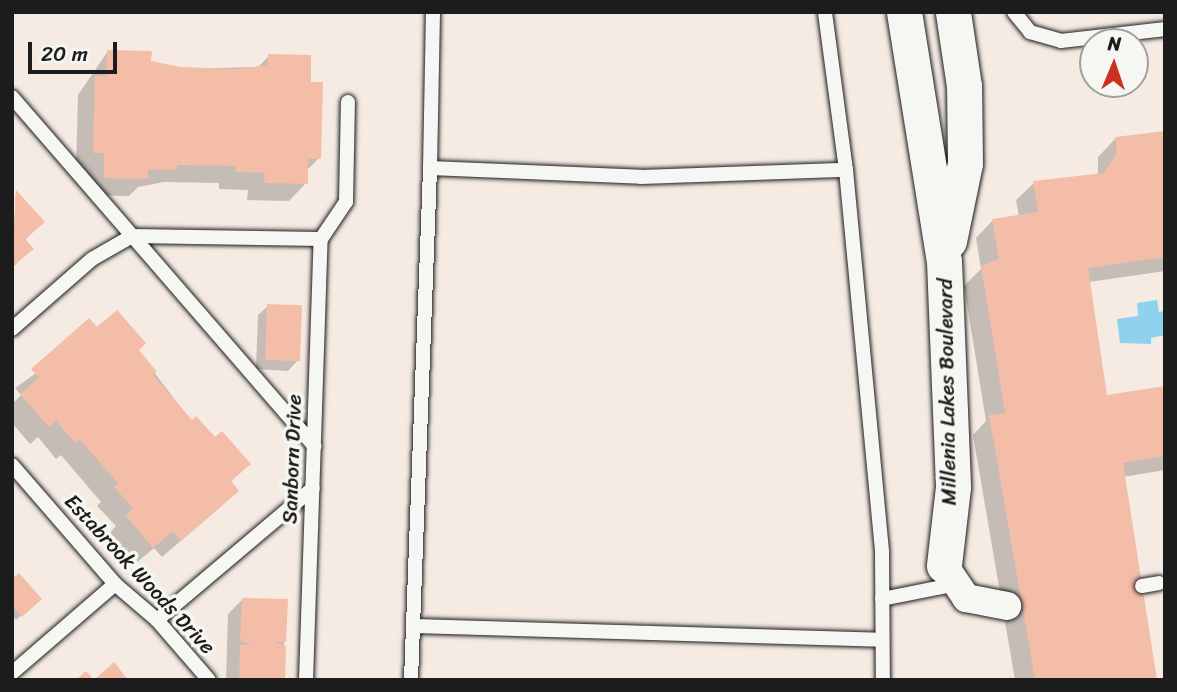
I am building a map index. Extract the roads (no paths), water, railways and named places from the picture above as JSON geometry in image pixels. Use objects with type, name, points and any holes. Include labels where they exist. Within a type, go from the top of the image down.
[{"type":"street","name":"Millenia Lakes Boulevard","points":[[904,12],[944,261],[953,487],[950,575]]},
{"type":"street","name":"Millenia Lakes Boulevard","points":[[944,261],[965,163],[964,86],[953,12]]},
{"type":"street","points":[[950,575],[966,598],[1015,605]]},
{"type":"lane","points":[[411,680],[430,168],[433,12]]},
{"type":"lane","points":[[825,12],[846,170],[882,599],[883,680]]},
{"type":"lane","points":[[1014,12],[1030,32],[1061,41],[1165,29]]},
{"type":"lane","points":[[12,97],[314,446]]},
{"type":"lane","points":[[12,329],[92,259],[132,236],[321,239],[346,202],[348,102]]},
{"type":"lane","points":[[430,168],[641,177],[846,170]]},
{"type":"lane","name":"Sanborn Drive","points":[[306,680],[321,239]]},
{"type":"lane","name":"Estabrook Woods Drive","points":[[12,465],[115,584],[158,620],[209,680]]},
{"type":"lane","points":[[158,620],[313,488]]},
{"type":"lane","points":[[882,599],[950,575]]},
{"type":"lane","points":[[1142,586],[1159,583]]},
{"type":"lane","points":[[12,673],[115,584]]},
{"type":"lane","points":[[413,626],[882,640]]},
{"type":"water","points":[[1157,300],[1159,312],[1165,311],[1165,335],[1151,338],[1151,344],[1120,343],[1117,319],[1138,316],[1137,303]]}]
